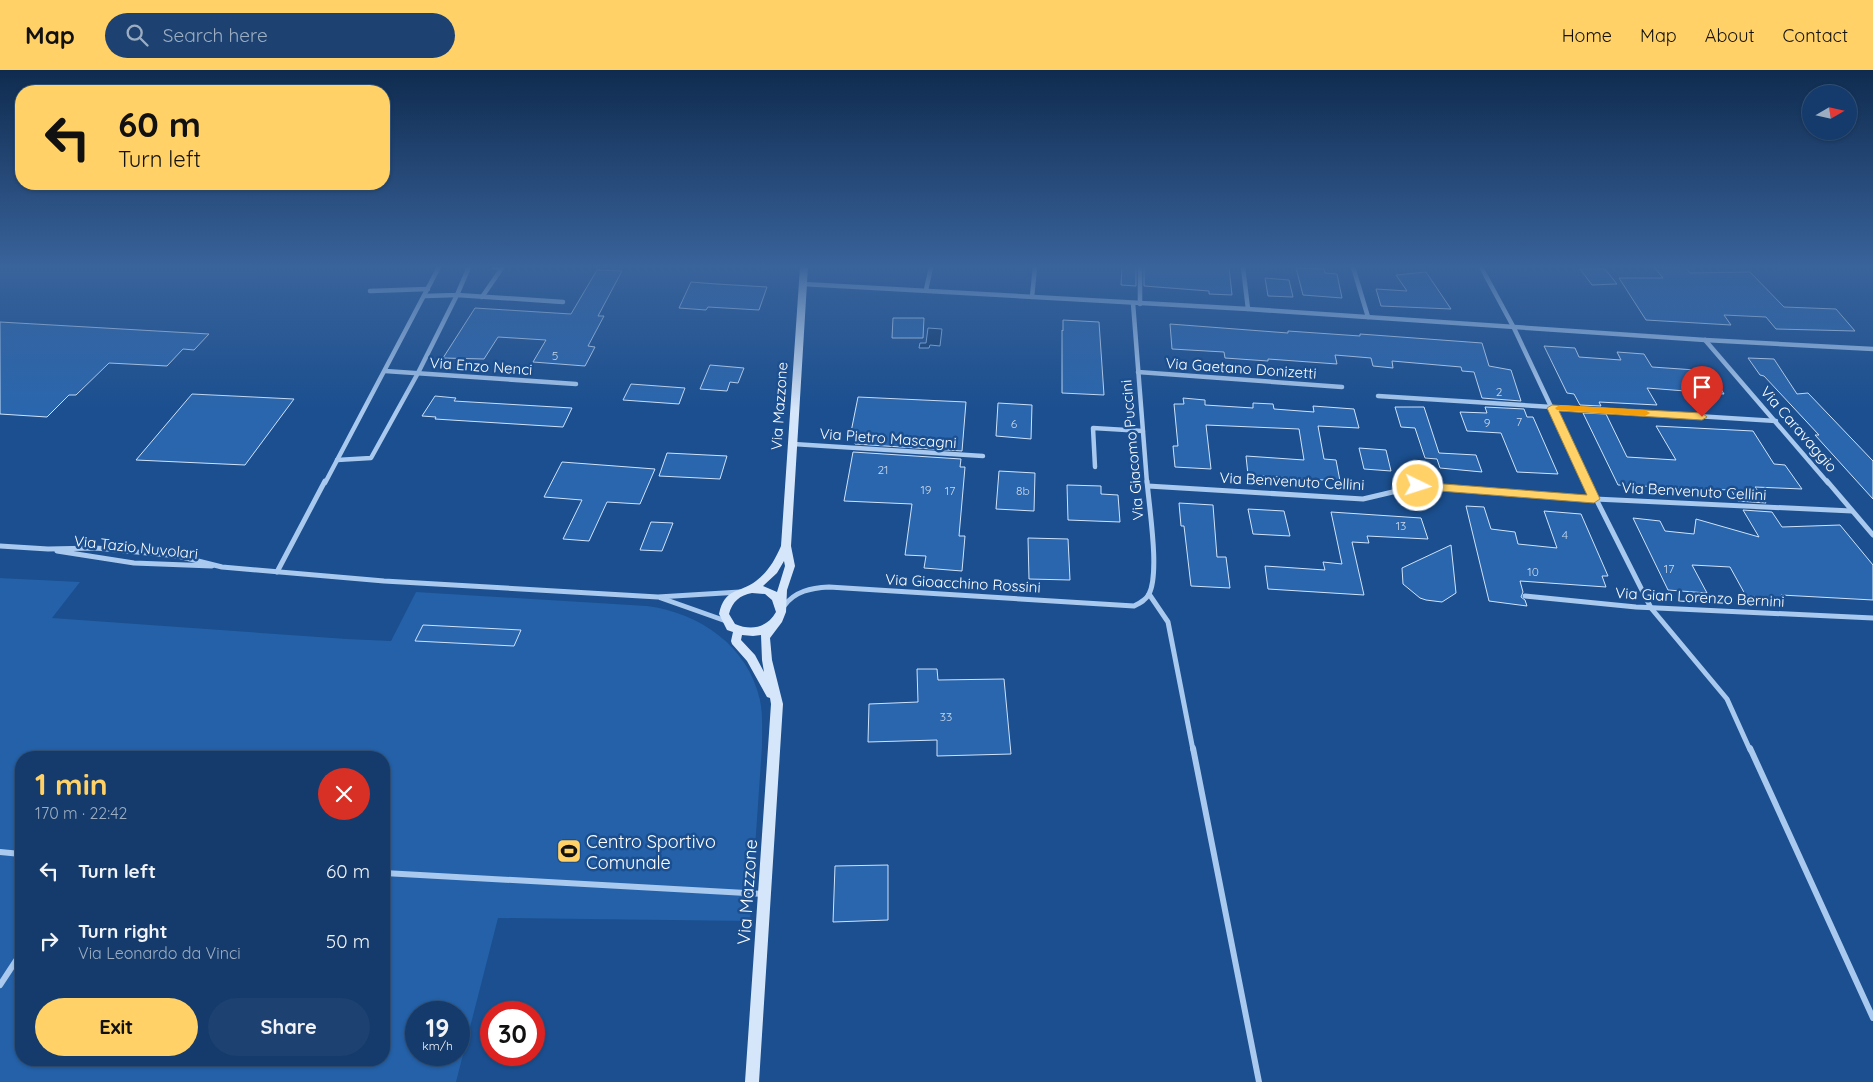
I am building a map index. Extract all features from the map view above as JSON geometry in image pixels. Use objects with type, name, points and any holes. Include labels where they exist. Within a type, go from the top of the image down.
[{"type":"main road","name":"Via Mazzone","points":[[752,1082],[777,704],[767,660],[765,636],[780,613],[782,590],[790,566],[786,546],[801,314]]},
{"type":"main road","name":"Via Mazzone","points":[[726,621],[724,614],[728,601],[769,576],[776,569],[786,546]]},
{"type":"main road","points":[[726,621],[738,631],[756,632],[764,630],[780,613],[776,596],[761,589],[746,590]]},
{"type":"main road","points":[[738,631],[736,641],[751,658],[777,704]]},
{"type":"street","points":[[277,572],[415,314]]},
{"type":"street","points":[[337,460],[371,458],[418,373],[447,314]]},
{"type":"street","name":"Via Giacomo Puccini","points":[[1134,314],[1154,576],[1149,594]]},
{"type":"street","points":[[1326,314],[1514,328],[1873,349]]},
{"type":"street","points":[[1507,314],[1594,499],[1651,608],[1727,699],[1873,1018]]},
{"type":"street","name":"Via Caravaggio","points":[[1705,340],[1873,535]]},
{"type":"street","name":"Via Enzo Nenci","points":[[385,372],[576,384]]},
{"type":"street","name":"Via Gaetano Donizetti","points":[[1138,372],[1342,387]]},
{"type":"street","points":[[1378,396],[1776,421]]},
{"type":"street","points":[[1095,467],[1093,428],[1143,431]]},
{"type":"street","name":"Via Pietro Mascagni","points":[[792,444],[983,456]]},
{"type":"street","name":"Via Benvenuto Cellini","points":[[1148,486],[1363,499],[1418,486],[1594,499],[1852,511]]},
{"type":"street","points":[[0,546],[48,549],[96,548],[178,556],[222,566],[277,572],[658,597],[746,590]]},
{"type":"street","name":"Via Tazio Nuvolari","points":[[48,549],[88,558],[169,566],[222,566]]},
{"type":"street","name":"Via Gioacchino Rossini","points":[[780,613],[789,598],[811,588],[829,587],[1134,606],[1145,601],[1149,594]]},
{"type":"street","points":[[1149,594],[1168,622],[1259,1082]]},
{"type":"street","name":"Via Gian Lorenzo Bernini","points":[[1525,596],[1651,608],[1873,618]]},
{"type":"street","points":[[658,597],[726,621]]},
{"type":"street","points":[[0,852],[15,853]]},
{"type":"street","points":[[390,873],[764,894]]},
{"type":"street","points":[[0,985],[15,962]]},
{"type":"shaded area","points":[[928,328],[942,329],[940,346],[930,345],[929,348],[919,348],[920,343],[926,343]]},
{"type":"shaded area","name":"Centro Sportivo Comunale","points":[[0,578],[80,582],[52,618],[391,641],[416,592],[647,606],[685,616],[719,635],[733,648],[745,664],[754,681],[762,711],[762,746],[750,921],[498,918],[470,1027],[470,1001],[405,1001],[405,1066],[460,1066],[456,1082],[0,1082]]},
{"type":"building","points":[[471,314],[599,314],[598,316],[604,316],[588,346],[595,347],[585,366],[533,362],[546,340],[498,337],[484,359],[443,358]]},
{"type":"building","points":[[1642,314],[1841,314],[1855,331],[1776,329],[1766,317],[1724,315],[1731,325],[1646,320]]},
{"type":"building","points":[[893,318],[924,318],[923,338],[892,338]]},
{"type":"building","points":[[1063,320],[1099,322],[1104,395],[1062,393]]},
{"type":"building","points":[[0,322],[209,334],[194,350],[183,349],[167,366],[109,363],[76,395],[69,395],[47,417],[0,414]]},
{"type":"building","points":[[1170,324],[1288,333],[1288,331],[1360,336],[1360,334],[1482,343],[1489,366],[1511,370],[1521,401],[1482,398],[1474,372],[1462,371],[1461,367],[1392,361],[1393,368],[1373,366],[1371,358],[1335,355],[1337,364],[1268,359],[1268,361],[1225,358],[1224,352],[1172,349]]},
{"type":"building","points":[[1544,346],[1575,348],[1579,357],[1621,360],[1617,352],[1644,354],[1652,367],[1710,371],[1724,394],[1647,388],[1657,405],[1599,402],[1601,406],[1580,405],[1574,394],[1567,393]]},
{"type":"building","points":[[1748,358],[1774,359],[1797,394],[1808,393],[1873,461],[1873,499],[1815,435],[1819,435],[1764,376],[1760,375]]},
{"type":"building","points":[[710,365],[744,368],[738,383],[730,382],[727,391],[700,389]]},
{"type":"building","points":[[631,384],[685,388],[679,404],[623,400]]},
{"type":"building","points":[[192,394],[294,399],[245,465],[136,460]]},
{"type":"building","points":[[435,396],[456,398],[454,401],[572,408],[563,427],[435,419],[436,417],[422,416]]},
{"type":"building","points":[[858,397],[966,402],[962,451],[855,444],[857,433],[851,432]]},
{"type":"building","points":[[1183,398],[1205,400],[1205,405],[1253,408],[1253,403],[1273,404],[1274,409],[1314,412],[1313,406],[1354,409],[1359,428],[1318,426],[1324,459],[1336,460],[1340,481],[1248,475],[1246,456],[1304,460],[1299,429],[1206,425],[1211,469],[1175,467],[1173,446],[1178,446],[1174,404],[1184,404]]},
{"type":"building","points":[[998,403],[1032,405],[1031,439],[996,436]]},
{"type":"building","points":[[1395,407],[1424,407],[1439,453],[1476,455],[1482,472],[1440,468],[1437,459],[1425,458],[1415,428],[1401,427]]},
{"type":"building","points":[[1485,407],[1524,409],[1527,417],[1533,417],[1558,474],[1517,472],[1501,433],[1467,431],[1460,412],[1487,413]]},
{"type":"building","points":[[1583,413],[1606,414],[1627,457],[1676,460],[1656,426],[1753,431],[1774,464],[1785,465],[1802,489],[1755,487],[1766,503],[1738,501],[1731,490],[1618,485]]},
{"type":"building","points":[[1359,448],[1386,450],[1391,471],[1364,469]]},
{"type":"building","points":[[853,452],[961,459],[960,467],[965,467],[959,536],[965,536],[962,571],[924,568],[926,556],[905,555],[912,504],[844,501]]},
{"type":"building","points":[[667,453],[727,456],[720,479],[659,476]]},
{"type":"building","points":[[562,462],[655,469],[640,504],[607,502],[589,541],[563,539],[582,500],[544,497]]},
{"type":"building","points":[[999,471],[1035,473],[1034,511],[996,509]]},
{"type":"building","points":[[1067,485],[1101,486],[1101,494],[1118,495],[1120,522],[1068,520]]},
{"type":"building","points":[[1179,503],[1213,505],[1217,557],[1226,557],[1230,588],[1191,586],[1184,526],[1181,526]]},
{"type":"building","points":[[1466,506],[1484,507],[1491,529],[1515,532],[1518,544],[1557,548],[1544,511],[1581,514],[1608,576],[1602,576],[1606,587],[1520,581],[1523,592],[1521,597],[1525,600],[1527,606],[1489,601]]},
{"type":"building","points":[[1248,509],[1284,511],[1290,536],[1253,534]]},
{"type":"building","points":[[1743,510],[1772,512],[1782,527],[1840,525],[1873,565],[1873,600],[1781,595],[1783,598],[1746,596],[1730,567],[1692,565],[1707,593],[1668,590],[1633,518],[1660,521],[1665,531],[1694,534],[1696,519],[1759,537]]},
{"type":"building","points":[[1331,512],[1421,518],[1428,539],[1367,536],[1369,543],[1352,542],[1364,595],[1268,589],[1265,566],[1325,570],[1323,562],[1342,564]]},
{"type":"building","points":[[651,522],[673,523],[662,551],[640,550]]},
{"type":"building","points":[[1028,538],[1068,539],[1070,580],[1029,579]]},
{"type":"building","points":[[1451,545],[1456,593],[1442,602],[1426,600],[1420,598],[1403,584],[1402,568]]},
{"type":"building","points":[[423,625],[521,630],[514,646],[415,641]]},
{"type":"building","points":[[917,669],[937,669],[938,680],[1004,679],[1011,754],[937,756],[937,740],[868,742],[869,704],[918,702]]},
{"type":"building","points":[[888,865],[888,920],[833,922],[835,866]]},
{"type":"slow traffic","points":[[1560,408],[1645,413]]},
{"type":"place","name":"Centro Sportivo Comunale","points":[[569,851]]},
{"type":"route","points":[[1418,486],[1594,499],[1552,408],[1702,417]]}]
